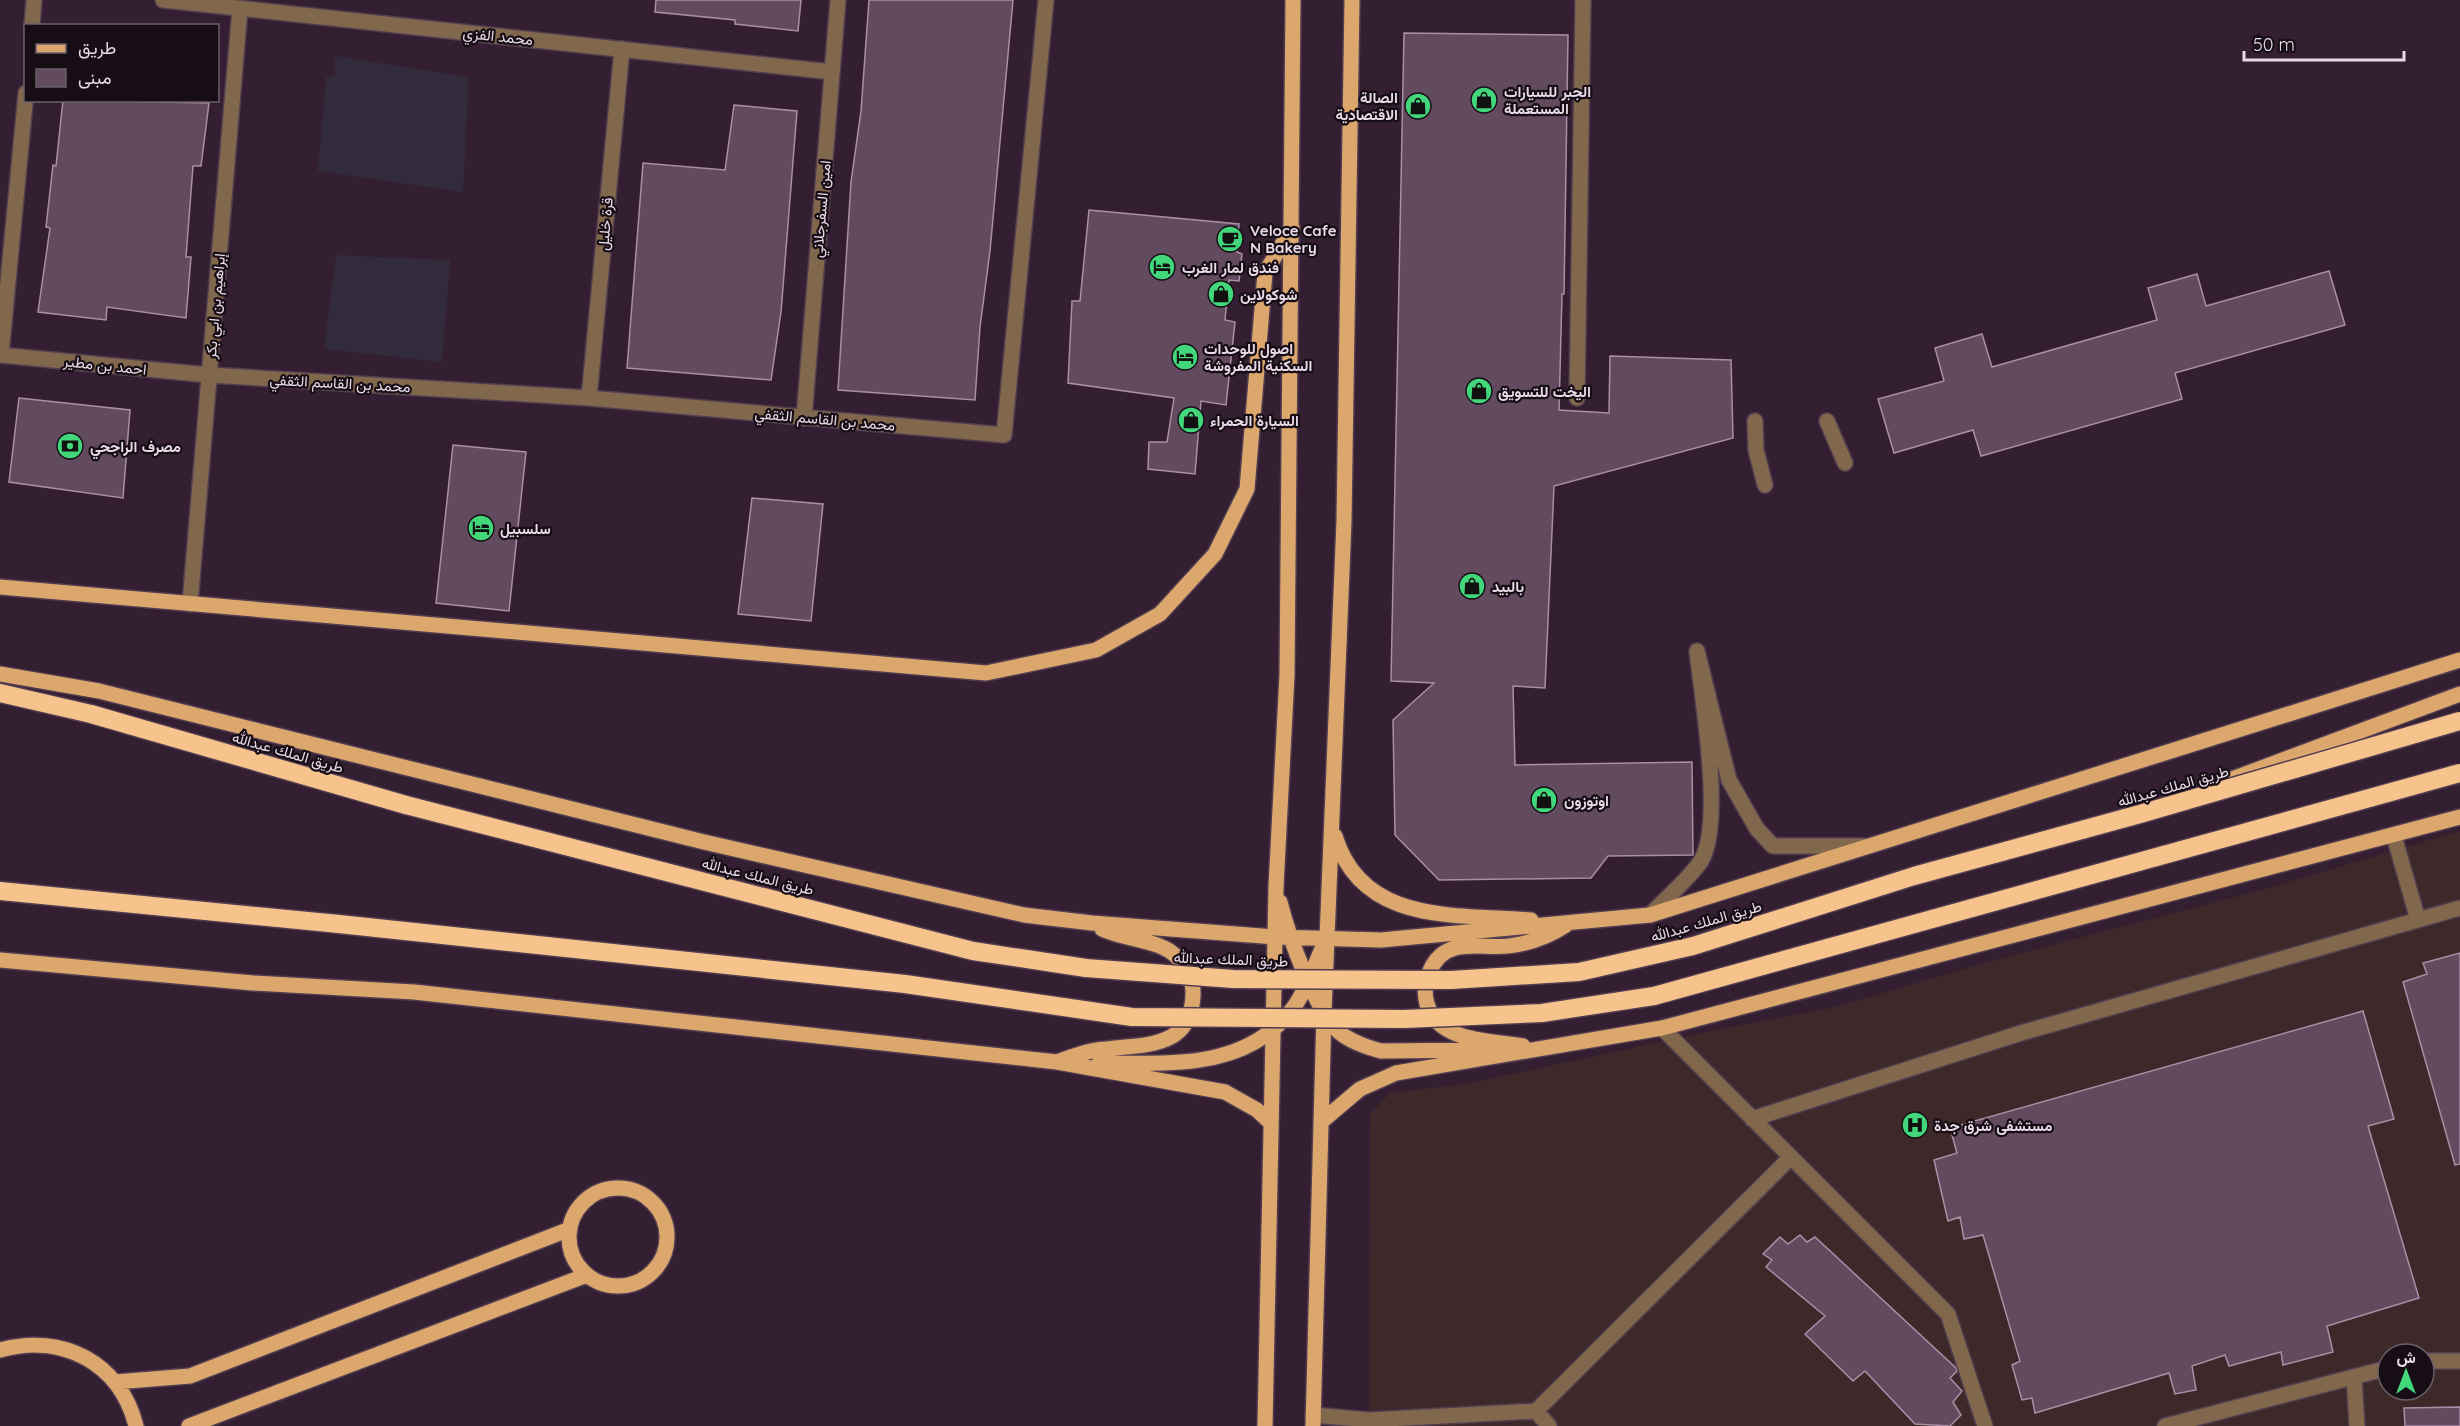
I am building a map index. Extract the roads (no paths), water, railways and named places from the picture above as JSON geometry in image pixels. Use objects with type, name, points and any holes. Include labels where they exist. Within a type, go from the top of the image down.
[{"type":"highway","name":"طريق الملك عبدالله","points":[[0,693],[91,714],[406,804],[974,951],[1086,968],[1244,979],[1451,980],[1579,972],[1693,946],[1914,876],[2140,814],[2460,721]]},
{"type":"highway","points":[[0,891],[339,924],[905,984],[1132,1017],[1404,1019],[1542,1013],[1654,996],[2460,773]]},
{"type":"main road","points":[[1265,1426],[1276,887],[1287,675],[1293,0]]},
{"type":"main road","points":[[1313,1420],[1324,1012],[1344,521],[1352,0]]},
{"type":"main road","points":[[0,587],[986,673],[1096,650],[1160,614],[1215,554],[1247,489],[1265,273],[1292,228]]},
{"type":"main road","points":[[0,674],[99,691],[704,842],[1024,915],[1092,923],[1275,937],[1380,940],[1650,915],[2460,660]]},
{"type":"main road","points":[[2140,814],[2460,694]]},
{"type":"main road","points":[[1321,1122],[1360,1089],[1396,1073],[1662,1028],[2460,817]]},
{"type":"main road","points":[[1332,829],[1341,853],[1354,874],[1366,886],[1391,903],[1417,911],[1570,923]]},
{"type":"main road","points":[[1276,887],[1292,938],[1324,1012],[1340,1032],[1352,1041],[1381,1051],[1538,1048]]},
{"type":"main road","points":[[1057,1062],[1103,1049],[1141,1047],[1165,1041],[1183,1025],[1192,1002],[1193,991],[1186,968],[1170,951],[1160,945],[1111,933],[1092,923]]},
{"type":"main road","points":[[1538,1048],[1448,1031],[1433,1018],[1429,1010],[1425,990],[1426,979],[1437,960],[1455,948],[1513,946],[1528,943],[1570,923]]},
{"type":"main road","points":[[1057,1062],[1205,1061],[1241,1050],[1273,1030],[1295,1006],[1328,938]]},
{"type":"main road","points":[[0,960],[253,983],[414,992],[1057,1062],[1225,1092],[1257,1110],[1271,1123]]},
{"type":"main road","points":[[613,1188],[638,1192],[653,1203],[664,1219],[667,1231],[665,1250],[656,1267],[647,1276],[623,1285],[610,1285],[587,1275],[572,1254],[570,1229],[573,1217],[589,1197],[613,1188]]},
{"type":"main road","points":[[115,1382],[190,1376],[570,1229]]},
{"type":"main road","points":[[189,1426],[587,1275]]},
{"type":"main road","points":[[0,1350],[35,1344],[71,1350],[102,1369],[115,1382],[129,1405],[136,1426]]},
{"type":"street","points":[[32,24],[34,0]]},
{"type":"street","name":"محمد الفزي","points":[[164,0],[832,72]]},
{"type":"street","name":"امين السفرجلاني","points":[[804,418],[837,0]]},
{"type":"street","name":"محمد بن القاسم الثقفي","points":[[209,375],[589,398],[1004,435],[1047,0]]},
{"type":"street","points":[[1577,398],[1582,0]]},
{"type":"street","name":"إبراهيم بن ابي بكر","points":[[190,604],[240,8]]},
{"type":"street","name":"قرة خليل","points":[[589,398],[622,49]]},
{"type":"street","points":[[1,355],[25,102]]},
{"type":"street","name":"احمد بن مطير","points":[[1,355],[209,375]]},
{"type":"street","points":[[1755,421],[1756,450],[1765,485]]},
{"type":"street","points":[[1827,421],[1845,464]]},
{"type":"street","points":[[1650,915],[1700,861],[1709,842],[1711,785],[1697,651],[1729,780],[1757,829],[1773,846],[1864,846]]},
{"type":"street","points":[[2394,836],[2418,920]]},
{"type":"street","points":[[1752,1119],[2021,1033],[2460,908]]},
{"type":"street","points":[[1662,1028],[1948,1314],[1985,1426]]},
{"type":"street","points":[[1313,1420],[1369,1420],[1536,1412],[1791,1156]]},
{"type":"street","points":[[2436,1361],[2460,1361]]},
{"type":"street","points":[[2165,1426],[2376,1371]]},
{"type":"street","points":[[2354,1377],[2357,1426]]},
{"type":"street","points":[[1536,1412],[1549,1426]]},
{"type":"place","name":"الجبر للسيارات المستعملة","points":[[1484,100]]},
{"type":"place","name":"الصالة الاقتصادية","points":[[1418,106]]},
{"type":"place","name":"Veloce Cafe N Bakery","points":[[1230,239]]},
{"type":"place","name":"فندق لمار الغرب","points":[[1162,267]]},
{"type":"place","name":"شوكولاين","points":[[1221,294]]},
{"type":"place","name":"اصول للوحدات السكنية المفروشة","points":[[1185,357]]},
{"type":"place","name":"اليخت للتسويق","points":[[1479,391]]},
{"type":"place","name":"السيارة الحمراء","points":[[1191,420]]},
{"type":"place","name":"مصرف الراجحي","points":[[70,446]]},
{"type":"place","name":"سلسبيل","points":[[481,528]]},
{"type":"place","name":"بالبيد","points":[[1472,586]]},
{"type":"place","name":"اوتوزون","points":[[1544,800]]},
{"type":"place","name":"مستشفى شرق جدة","points":[[1915,1125]]}]
